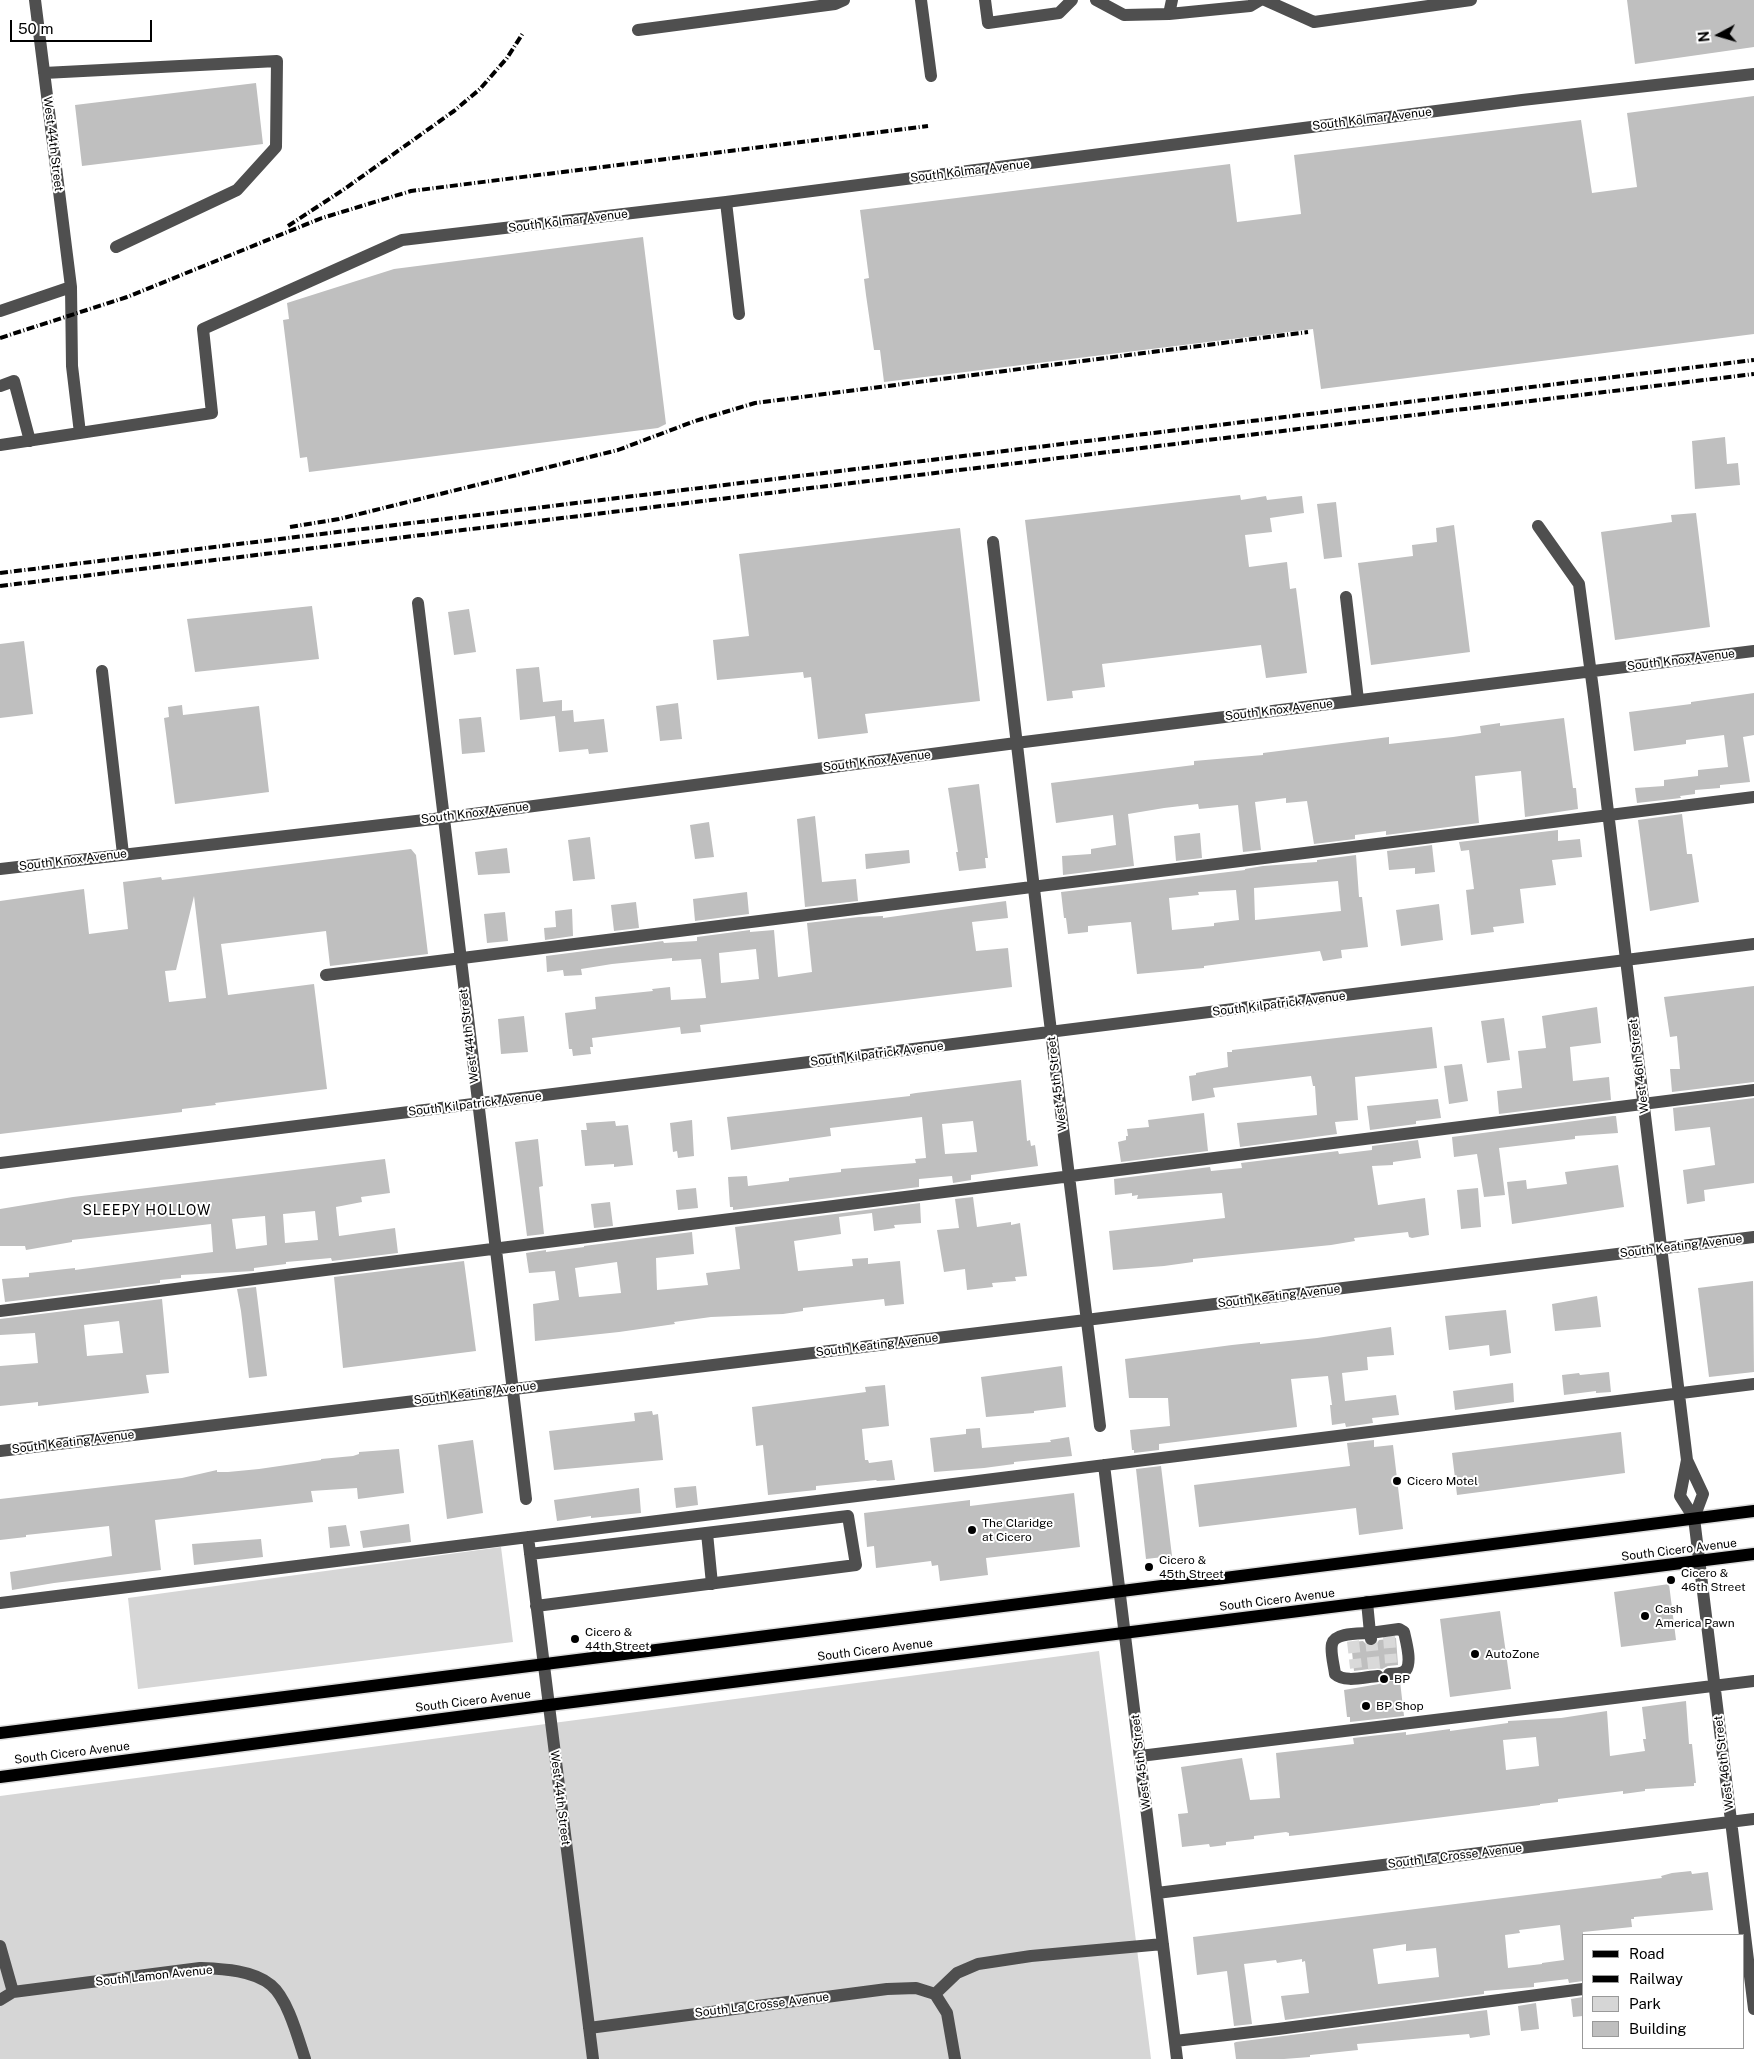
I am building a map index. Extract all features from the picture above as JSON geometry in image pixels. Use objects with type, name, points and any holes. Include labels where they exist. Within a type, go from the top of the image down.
[{"type":"main road","points":[[0,1733],[1754,1511]]},
{"type":"main road","name":"South Cicero Avenue","points":[[0,1777],[549,1705],[1754,1554]]},
{"type":"street","name":"West 44th Street","points":[[35,0],[71,287],[72,366],[80,433]]},
{"type":"street","points":[[638,30],[835,4],[844,0]]},
{"type":"street","points":[[921,0],[931,76]]},
{"type":"street","points":[[985,0],[988,23],[1059,13],[1072,0]]},
{"type":"street","points":[[1096,0],[1124,15],[1169,14],[1250,6],[1260,0]]},
{"type":"street","points":[[1169,14],[1172,0]]},
{"type":"street","points":[[1265,0],[1314,22],[1471,0]]},
{"type":"street","points":[[44,73],[277,61],[276,147],[237,190],[116,247]]},
{"type":"street","name":"South Kolmar Avenue","points":[[80,433],[212,413],[204,329],[402,240],[726,202],[1522,100],[1754,74]]},
{"type":"street","points":[[726,202],[739,314]]},
{"type":"street","points":[[0,311],[71,287]]},
{"type":"street","points":[[0,386],[14,381],[30,441]]},
{"type":"street","points":[[0,445],[80,433]]},
{"type":"street","name":"West 46th Street","points":[[1538,526],[1579,584],[1609,815],[1687,1460],[1680,1496],[1694,1518],[1754,2008]]},
{"type":"street","name":"West 45th Street","points":[[993,542],[1068,1175],[1100,1426]]},
{"type":"street","points":[[1346,596],[1358,700]]},
{"type":"street","name":"West 44th Street","points":[[418,603],[442,818],[526,1499]]},
{"type":"street","name":"South Knox Avenue","points":[[0,869],[442,818],[1016,743],[1754,651]]},
{"type":"street","points":[[102,671],[124,854]]},
{"type":"street","points":[[326,975],[1034,888],[1754,796]]},
{"type":"street","name":"South Kilpatrick Avenue","points":[[0,1163],[1754,944]]},
{"type":"street","points":[[0,1311],[494,1247],[1754,1090]]},
{"type":"street","name":"South Keating Avenue","points":[[0,1451],[1754,1237]]},
{"type":"street","points":[[0,1603],[1754,1384]]},
{"type":"street","name":"West 46th Street","points":[[1687,1460],[1703,1494],[1694,1518]]},
{"type":"street","name":"West 45th Street","points":[[1104,1465],[1177,2059]]},
{"type":"street","points":[[530,1554],[848,1516],[856,1565],[536,1606]]},
{"type":"street","points":[[707,1533],[712,1584]]},
{"type":"street","name":"West 44th Street","points":[[528,1536],[592,2059]]},
{"type":"street","points":[[1367,1602],[1370,1636]]},
{"type":"street","points":[[1399,1629],[1404,1632],[1408,1663],[1406,1669],[1401,1673],[1356,1673],[1340,1678],[1335,1674],[1332,1644],[1335,1640],[1342,1636],[1352,1638],[1370,1636],[1389,1633],[1399,1629]]},
{"type":"street","points":[[1140,1756],[1754,1680]]},
{"type":"street","name":"South La Crosse Avenue","points":[[1157,1893],[1754,1818]]},
{"type":"street","points":[[955,2059],[947,2013],[935,1994],[957,1973],[978,1964],[1031,1956],[1163,1944]]},
{"type":"street","points":[[0,1946],[13,1992],[0,2000]]},
{"type":"street","name":"South Lamon Avenue","points":[[13,1992],[200,1968],[226,1969],[248,1974],[272,1986],[288,2010],[305,2059]]},
{"type":"street","name":"South La Crosse Avenue","points":[[589,2028],[888,1989],[916,1988],[935,1994]]},
{"type":"street","points":[[1175,2041],[1582,1989]]},
{"type":"green space","points":[[501,1547],[513,1642],[138,1689],[128,1598]]},
{"type":"green space","points":[[1099,1651],[1151,2059],[0,2059],[0,1796]]},
{"type":"building","points":[[1627,0],[1754,0],[1754,47],[1635,64]]},
{"type":"building","points":[[256,83],[263,144],[82,166],[75,105]]},
{"type":"building","points":[[1754,96],[1754,334],[1321,389],[1313,329],[884,382],[880,350],[874,350],[864,279],[869,278],[860,210],[1230,164],[1237,222],[1301,214],[1294,155],[1581,120],[1592,193],[1637,187],[1627,113]]},
{"type":"building","points":[[643,237],[666,424],[658,428],[309,472],[307,457],[300,458],[283,320],[289,319],[287,303],[394,269]]},
{"type":"building","points":[[1725,437],[1727,464],[1738,463],[1740,485],[1695,489],[1692,441]]},
{"type":"building","points":[[1240,495],[1241,500],[1266,496],[1267,500],[1302,496],[1304,513],[1270,518],[1272,532],[1245,535],[1249,567],[1287,562],[1290,589],[1296,588],[1307,673],[1266,678],[1261,645],[1102,664],[1105,687],[1072,691],[1073,698],[1047,701],[1025,520]]},
{"type":"building","points":[[1336,502],[1342,557],[1324,559],[1317,504]]},
{"type":"building","points":[[1696,513],[1710,627],[1615,640],[1601,532],[1672,522],[1671,515]]},
{"type":"building","points":[[1454,525],[1470,652],[1371,665],[1358,563],[1413,556],[1412,545],[1437,542],[1436,528]]},
{"type":"building","points":[[960,528],[980,701],[865,714],[868,733],[818,739],[811,677],[804,678],[803,672],[717,680],[713,640],[749,636],[739,554]]},
{"type":"building","points":[[312,606],[319,659],[195,672],[187,619]]},
{"type":"building","points":[[469,609],[476,652],[454,655],[448,612]]},
{"type":"building","points":[[24,641],[33,714],[0,718],[0,644]]},
{"type":"building","points":[[539,667],[543,702],[562,700],[562,711],[573,710],[574,722],[604,719],[608,752],[589,754],[588,749],[559,752],[555,716],[520,720],[516,669]]},
{"type":"building","points":[[1754,693],[1754,735],[1743,737],[1750,782],[1720,785],[1720,788],[1695,790],[1695,794],[1680,796],[1681,798],[1637,803],[1635,788],[1664,786],[1664,780],[1698,776],[1698,770],[1728,767],[1724,735],[1686,740],[1686,744],[1634,751],[1629,712]]},
{"type":"building","points":[[678,703],[682,739],[660,741],[656,706]]},
{"type":"building","points":[[182,705],[183,715],[259,706],[269,792],[175,804],[164,718],[169,717],[168,707]]},
{"type":"building","points":[[481,717],[485,752],[462,754],[459,719]]},
{"type":"building","points":[[1564,718],[1573,788],[1576,788],[1578,809],[1525,817],[1521,771],[1475,776],[1479,823],[1386,835],[1386,831],[1355,835],[1355,839],[1314,844],[1307,801],[1286,803],[1286,798],[1255,802],[1261,850],[1243,852],[1238,805],[1199,809],[1198,804],[1164,808],[1128,814],[1134,866],[1063,875],[1062,856],[1091,854],[1091,849],[1116,845],[1113,815],[1056,823],[1051,783],[1194,765],[1194,761],[1263,755],[1263,753],[1389,737],[1389,744],[1453,737],[1481,733],[1480,726],[1500,723],[1500,726]]},
{"type":"building","points":[[979,784],[988,858],[985,858],[986,868],[959,871],[956,852],[958,852],[948,788]]},
{"type":"building","points":[[1682,814],[1687,854],[1692,854],[1699,902],[1650,911],[1638,820]]},
{"type":"building","points":[[815,816],[822,882],[856,879],[858,901],[805,907],[797,819]]},
{"type":"building","points":[[709,822],[714,857],[695,859],[690,825]]},
{"type":"building","points":[[1558,830],[1558,841],[1580,839],[1582,857],[1552,860],[1556,885],[1520,889],[1524,923],[1493,927],[1494,932],[1471,935],[1466,890],[1474,889],[1469,850],[1461,851],[1459,842]]},
{"type":"building","points":[[1200,833],[1202,858],[1176,861],[1174,836]]},
{"type":"building","points":[[590,837],[595,879],[573,881],[568,840]]},
{"type":"building","points":[[1432,845],[1435,872],[1415,874],[1415,868],[1389,870],[1387,851]]},
{"type":"building","points":[[507,848],[510,873],[478,875],[475,852]]},
{"type":"building","points":[[411,849],[416,855],[428,954],[330,966],[326,931],[221,944],[228,995],[314,984],[327,1089],[215,1103],[216,1105],[182,1109],[182,1112],[0,1134],[0,901],[84,889],[89,934],[128,929],[123,882],[161,877],[162,880]],"holes":[[[194,896],[206,998],[169,1002],[165,971],[176,970]]]},
{"type":"building","points":[[909,850],[910,863],[866,869],[865,854]]},
{"type":"building","points":[[1356,855],[1359,897],[1362,897],[1368,947],[1341,950],[1342,958],[1323,961],[1320,951],[1204,966],[1204,968],[1137,974],[1131,922],[1088,926],[1088,932],[1068,934],[1061,892],[1245,870],[1263,866],[1317,862],[1317,860]],"holes":[[[1338,881],[1341,911],[1255,920],[1254,888]],[[1236,890],[1239,920],[1214,923],[1214,926],[1172,930],[1169,898],[1199,895],[1198,892]]]},
{"type":"building","points":[[747,892],[749,914],[695,921],[693,899]]},
{"type":"building","points":[[1006,901],[1008,918],[972,922],[976,951],[1008,948],[1012,987],[700,1025],[701,1032],[681,1034],[680,1027],[592,1038],[593,1047],[590,1047],[591,1054],[573,1056],[572,1049],[569,1049],[565,1013],[596,1009],[595,997],[653,991],[652,989],[670,987],[671,1000],[706,998],[701,959],[672,961],[672,958],[612,964],[581,969],[582,975],[564,976],[563,970],[547,972],[546,956],[663,941],[664,943],[697,941],[697,937],[750,930],[750,932],[774,930],[778,977],[812,972],[807,923],[859,917],[883,916],[883,918]],"holes":[[[756,949],[759,979],[721,983],[719,953]]]},
{"type":"building","points":[[636,902],[639,928],[614,931],[611,905]]},
{"type":"building","points":[[1439,904],[1443,940],[1401,946],[1396,910]]},
{"type":"building","points":[[572,909],[573,936],[545,940],[544,928],[556,927],[555,911]]},
{"type":"building","points":[[505,912],[508,941],[487,943],[484,914]]},
{"type":"building","points":[[1754,986],[1754,1082],[1672,1092],[1670,1069],[1680,1069],[1677,1036],[1670,1037],[1664,997]]},
{"type":"building","points":[[1597,1007],[1601,1043],[1570,1047],[1573,1081],[1609,1077],[1611,1100],[1499,1114],[1497,1091],[1522,1088],[1518,1051],[1546,1048],[1542,1016]]},
{"type":"building","points":[[524,1016],[528,1052],[501,1054],[498,1019]]},
{"type":"building","points":[[1504,1018],[1510,1060],[1487,1063],[1481,1021]]},
{"type":"building","points":[[1432,1027],[1437,1068],[1355,1077],[1358,1120],[1335,1122],[1337,1134],[1240,1147],[1237,1123],[1317,1115],[1315,1086],[1313,1086],[1311,1076],[1213,1088],[1215,1097],[1192,1101],[1189,1076],[1228,1067],[1227,1052],[1232,1052],[1232,1050]]},
{"type":"building","points":[[1462,1064],[1468,1101],[1449,1104],[1444,1066]]},
{"type":"building","points":[[1021,1080],[1027,1141],[1030,1140],[1031,1146],[1035,1145],[1038,1166],[971,1175],[971,1180],[953,1183],[952,1176],[919,1179],[919,1187],[733,1210],[733,1207],[730,1207],[728,1177],[747,1176],[748,1186],[789,1181],[789,1178],[841,1172],[841,1169],[916,1163],[915,1159],[926,1158],[922,1117],[830,1128],[831,1136],[731,1150],[727,1117],[910,1096],[910,1094]],"holes":[[[973,1121],[977,1152],[945,1154],[942,1124]]]},
{"type":"building","points":[[1754,1098],[1754,1183],[1704,1190],[1705,1201],[1687,1204],[1683,1170],[1715,1165],[1710,1127],[1675,1131],[1673,1108]]},
{"type":"building","points":[[1438,1099],[1441,1118],[1416,1121],[1416,1124],[1370,1130],[1367,1106]]},
{"type":"building","points":[[1204,1113],[1208,1151],[1121,1162],[1118,1142],[1126,1140],[1126,1136],[1128,1136],[1127,1129],[1149,1127],[1148,1120]]},
{"type":"building","points":[[1616,1116],[1618,1133],[1575,1136],[1575,1139],[1499,1148],[1505,1195],[1484,1197],[1477,1154],[1454,1157],[1452,1137]]},
{"type":"building","points":[[692,1120],[694,1156],[678,1158],[677,1151],[673,1152],[670,1123]]},
{"type":"building","points":[[615,1121],[616,1126],[628,1125],[633,1165],[614,1167],[614,1164],[585,1166],[581,1130],[587,1130],[586,1123]]},
{"type":"building","points":[[538,1139],[543,1186],[539,1187],[544,1234],[527,1236],[515,1142]]},
{"type":"building","points":[[1418,1140],[1421,1158],[1393,1162],[1393,1165],[1372,1166],[1378,1205],[1425,1198],[1429,1235],[1412,1238],[1409,1237],[1408,1232],[1354,1238],[1355,1241],[1331,1245],[1193,1259],[1193,1262],[1164,1266],[1113,1270],[1109,1231],[1225,1218],[1222,1193],[1137,1199],[1138,1195],[1132,1196],[1132,1193],[1115,1195],[1114,1179],[1210,1167],[1211,1171],[1242,1168],[1241,1163],[1338,1151],[1339,1154],[1372,1150],[1372,1146]]},
{"type":"building","points":[[385,1159],[390,1193],[361,1197],[362,1202],[336,1207],[339,1236],[395,1228],[398,1253],[332,1261],[331,1258],[286,1262],[286,1264],[254,1268],[254,1271],[181,1275],[181,1278],[160,1280],[160,1283],[5,1302],[2,1279],[29,1277],[29,1273],[75,1268],[75,1270],[213,1252],[211,1224],[72,1240],[72,1242],[26,1250],[25,1246],[0,1246],[0,1209],[73,1197]],"holes":[[[315,1211],[318,1240],[285,1243],[283,1214]],[[265,1216],[267,1245],[236,1249],[232,1219]]]},
{"type":"building","points":[[1618,1165],[1624,1207],[1512,1224],[1507,1182],[1526,1180],[1527,1189],[1567,1184],[1565,1172]]},
{"type":"building","points":[[696,1188],[698,1208],[678,1210],[676,1190]]},
{"type":"building","points":[[1478,1188],[1481,1227],[1461,1229],[1457,1190]]},
{"type":"building","points":[[973,1197],[977,1227],[1011,1222],[1011,1225],[1020,1223],[1027,1276],[1015,1277],[1016,1281],[992,1283],[993,1287],[967,1290],[965,1269],[944,1272],[937,1230],[959,1228],[955,1199]]},
{"type":"building","points":[[610,1202],[613,1226],[594,1228],[591,1204]]},
{"type":"building","points":[[920,1203],[921,1223],[894,1225],[895,1228],[874,1231],[872,1213],[839,1217],[841,1234],[794,1241],[798,1271],[853,1266],[852,1259],[868,1258],[868,1264],[900,1261],[904,1304],[885,1306],[884,1299],[803,1308],[803,1311],[783,1314],[711,1317],[619,1332],[535,1341],[533,1304],[559,1300],[555,1271],[529,1273],[526,1253],[546,1250],[546,1252],[692,1232],[694,1254],[656,1258],[657,1290],[708,1285],[706,1273],[740,1269],[735,1227]],"holes":[[[617,1262],[621,1293],[579,1297],[575,1268]]]},
{"type":"building","points":[[464,1261],[476,1351],[343,1368],[334,1277]]},
{"type":"building","points":[[1753,1281],[1754,1372],[1709,1377],[1698,1288]]},
{"type":"building","points":[[256,1287],[267,1376],[249,1378],[237,1289]]},
{"type":"building","points":[[1597,1296],[1601,1327],[1555,1331],[1552,1304]]},
{"type":"building","points":[[162,1299],[169,1373],[146,1375],[149,1393],[38,1406],[38,1402],[0,1406],[0,1366],[38,1363],[35,1333],[0,1335],[0,1319]],"holes":[[[119,1321],[123,1353],[87,1356],[84,1325]]]},
{"type":"building","points":[[1506,1310],[1511,1353],[1490,1356],[1489,1345],[1449,1350],[1445,1316]]},
{"type":"building","points":[[1391,1327],[1394,1355],[1367,1357],[1368,1370],[1342,1373],[1345,1401],[1396,1395],[1399,1415],[1372,1418],[1373,1423],[1346,1427],[1345,1423],[1332,1425],[1330,1405],[1332,1405],[1328,1376],[1291,1379],[1297,1427],[1159,1444],[1159,1450],[1134,1453],[1134,1450],[1132,1450],[1130,1430],[1170,1426],[1168,1398],[1129,1398],[1125,1359],[1232,1345],[1317,1338]]},
{"type":"building","points":[[1062,1366],[1066,1407],[1034,1411],[1034,1413],[986,1417],[981,1377]]},
{"type":"building","points":[[1609,1372],[1611,1392],[1596,1393],[1596,1391],[1564,1395],[1562,1375]]},
{"type":"building","points":[[1513,1383],[1514,1402],[1455,1410],[1453,1391]]},
{"type":"building","points":[[885,1385],[889,1426],[862,1429],[865,1460],[868,1460],[869,1463],[892,1460],[895,1480],[816,1486],[816,1490],[768,1495],[763,1445],[756,1446],[752,1407],[866,1392],[865,1387]]},
{"type":"building","points":[[652,1411],[653,1415],[658,1414],[663,1460],[554,1470],[549,1431],[635,1421],[634,1413]]},
{"type":"building","points":[[980,1428],[982,1448],[1051,1442],[1050,1440],[1069,1437],[1072,1456],[1014,1462],[1014,1464],[984,1468],[934,1472],[930,1438],[966,1434],[966,1429]]},
{"type":"building","points":[[1621,1432],[1625,1473],[1457,1495],[1452,1453]]},
{"type":"building","points":[[473,1440],[483,1513],[447,1519],[438,1445]]},
{"type":"building","points":[[1374,1440],[1374,1447],[1393,1445],[1403,1529],[1359,1535],[1356,1508],[1199,1527],[1194,1485],[1350,1466],[1347,1443]]},
{"type":"building","points":[[399,1449],[404,1493],[358,1499],[357,1488],[311,1491],[313,1502],[155,1520],[161,1570],[12,1590],[10,1572],[112,1556],[109,1526],[26,1535],[26,1537],[0,1540],[0,1499],[182,1478],[217,1470],[217,1472],[228,1472],[259,1469],[353,1456],[359,1454],[359,1452]]},
{"type":"building","points":[[1161,1466],[1172,1556],[1146,1559],[1136,1469]]},
{"type":"building","points":[[696,1486],[698,1505],[676,1508],[674,1488]]},
{"type":"building","points":[[639,1488],[641,1513],[591,1518],[591,1516],[557,1521],[554,1500]]},
{"type":"building","name":"The Claridge at Cicero","points":[[1074,1493],[1080,1547],[986,1558],[988,1575],[940,1581],[938,1565],[932,1566],[931,1561],[876,1568],[874,1546],[867,1547],[864,1513],[970,1500],[970,1506]]},
{"type":"building","points":[[409,1524],[411,1542],[363,1548],[360,1531]]},
{"type":"building","points":[[346,1525],[350,1546],[330,1548],[328,1527]]},
{"type":"building","points":[[261,1539],[263,1557],[194,1565],[192,1544]]},
{"type":"building","name":"Cash America Pawn","points":[[1669,1584],[1676,1640],[1621,1647],[1614,1592]]},
{"type":"building","name":"AutoZone","points":[[1500,1611],[1511,1689],[1450,1697],[1440,1619]]},
{"type":"building","points":[[1396,1638],[1398,1665],[1382,1669],[1354,1671],[1351,1642],[1363,1641],[1372,1647],[1379,1640]]},
{"type":"building","points":[[1384,1681],[1400,1681],[1404,1716],[1350,1722],[1350,1717],[1347,1717],[1344,1690],[1379,1684]]},
{"type":"building","points":[[1686,1701],[1689,1744],[1692,1744],[1696,1783],[1694,1783],[1694,1786],[1645,1789],[1645,1791],[1623,1794],[1623,1791],[1558,1799],[1558,1802],[1540,1805],[1307,1834],[1289,1836],[1289,1833],[1286,1832],[1254,1836],[1254,1839],[1226,1842],[1226,1845],[1210,1847],[1209,1844],[1182,1847],[1178,1814],[1188,1813],[1181,1767],[1242,1758],[1250,1800],[1280,1798],[1276,1753],[1354,1744],[1353,1738],[1406,1732],[1406,1735],[1450,1729],[1450,1731],[1508,1723],[1508,1721],[1561,1718],[1607,1711],[1610,1756],[1645,1751],[1643,1739],[1646,1739],[1642,1707]],"holes":[[[1536,1737],[1539,1766],[1506,1770],[1503,1740]]]},
{"type":"building","points":[[1691,1871],[1692,1874],[1708,1872],[1713,1910],[1634,1917],[1634,1919],[1631,1919],[1632,1927],[1583,1932],[1582,1981],[1569,1983],[1568,1979],[1534,1983],[1534,1987],[1484,1991],[1484,1994],[1285,2020],[1281,1996],[1309,1993],[1305,1961],[1302,1962],[1302,1959],[1277,1963],[1276,1960],[1244,1964],[1252,2024],[1234,2026],[1227,1971],[1197,1975],[1193,1937],[1662,1878],[1661,1876]],"holes":[[[1560,1925],[1564,1960],[1508,1968],[1505,1935],[1520,1933],[1519,1930]],[[1406,1944],[1406,1951],[1436,1948],[1439,1977],[1378,1984],[1373,1949]]]},
{"type":"building","points":[[1582,1997],[1582,2016],[1573,2017],[1571,1999]]},
{"type":"building","points":[[1536,2003],[1539,2029],[1521,2031],[1518,2006]]},
{"type":"building","points":[[1487,2010],[1490,2035],[1470,2038],[1469,2034],[1357,2044],[1358,2050],[1310,2055],[1310,2057],[1236,2059],[1234,2043],[1236,2042]]},
{"type":"tunnel","points":[[1389,1636],[1391,1663]]},
{"type":"tunnel","points":[[1371,1639],[1375,1676]]},
{"type":"tunnel","points":[[1353,1641],[1356,1668]]},
{"type":"railway","points":[[288,226],[343,190],[454,111],[480,89],[507,58],[523,33]]},
{"type":"railway","points":[[0,338],[127,297],[322,218],[411,191],[928,126]]},
{"type":"railway","points":[[290,527],[339,519],[618,450],[695,421],[755,403],[1308,332]]},
{"type":"railway","points":[[0,573],[1754,360]]},
{"type":"railway","points":[[0,586],[1754,374]]},
{"type":"place","name":"Cicero Motel","points":[[1397,1481]]},
{"type":"place","name":"The Claridge at Cicero","points":[[972,1530]]},
{"type":"place","name":"Cicero & 45th Street","points":[[1149,1567]]},
{"type":"place","name":"Cicero & 46th Street","points":[[1671,1580]]},
{"type":"place","name":"Cash America Pawn","points":[[1645,1616]]},
{"type":"place","name":"Cicero & 44th Street","points":[[575,1639]]},
{"type":"place","name":"AutoZone","points":[[1475,1654]]},
{"type":"place","name":"BP","points":[[1384,1679]]},
{"type":"place","name":"BP Shop","points":[[1366,1706]]},
{"type":"district","name":"SLEEPY HOLLOW","points":[[147,1211]]}]
